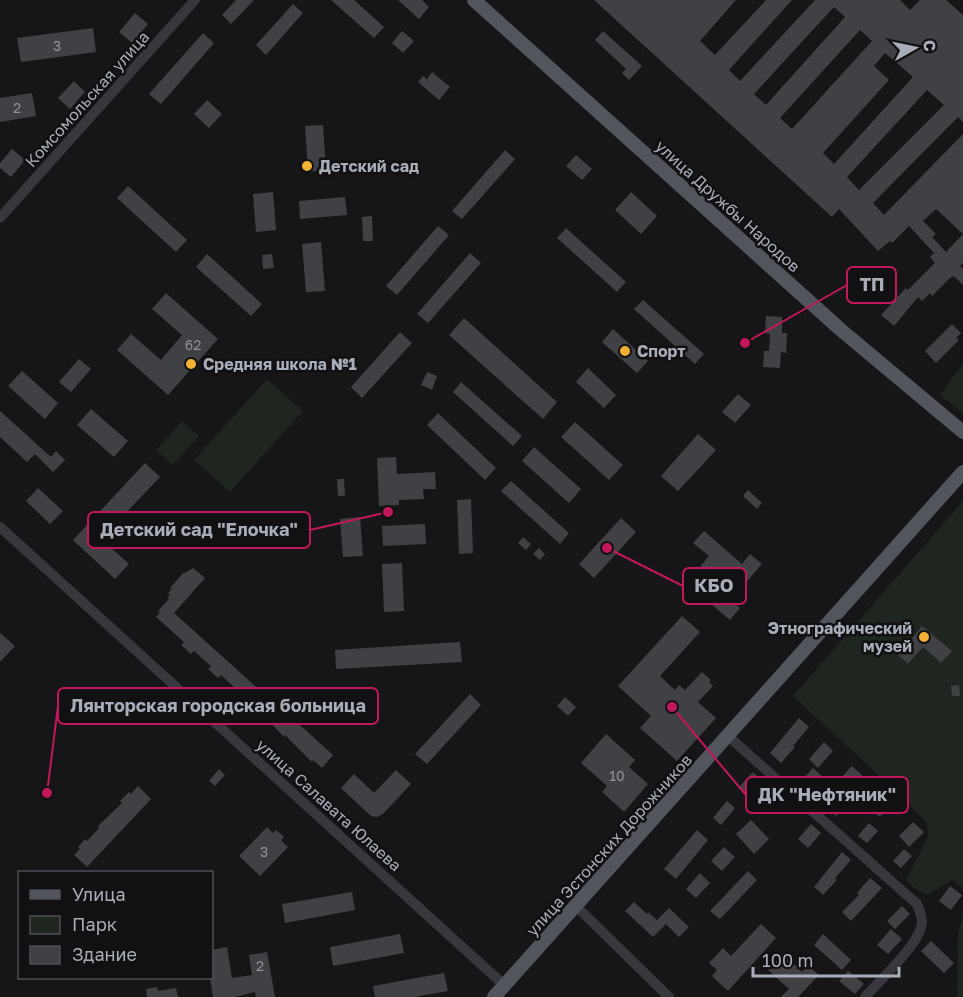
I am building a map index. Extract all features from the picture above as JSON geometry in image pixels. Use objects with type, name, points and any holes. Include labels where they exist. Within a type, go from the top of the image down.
[{"type":"main road","name":"улица Дружбы Народов","points":[[474,0],[841,330],[963,432]]},
{"type":"main road","name":"улица Эстонских Дорожников","points":[[494,997],[963,472]]},
{"type":"street","name":"Комсомольская улица","points":[[0,218],[195,0]]},
{"type":"street","name":"улица Салавата Юлаева","points":[[0,527],[504,985]]},
{"type":"street","points":[[729,736],[917,904],[922,915],[918,939],[865,997]]},
{"type":"street","points":[[576,906],[669,997]]},
{"type":"green space","points":[[963,364],[963,413],[940,395]]},
{"type":"green space","points":[[267,379],[303,411],[230,492],[194,460]]},
{"type":"green space","points":[[182,421],[199,436],[173,465],[156,450]]},
{"type":"green space","points":[[963,501],[963,889],[952,880],[927,895],[914,888],[906,880],[928,837],[927,824],[902,797],[793,696]],"holes":[[[922,627],[951,651],[941,663],[923,647],[909,664],[898,655]]]},
{"type":"green space","points":[[963,915],[963,997],[957,997],[958,934]]},
{"type":"building","points":[[236,0],[254,0],[231,24],[222,15]]},
{"type":"building","points":[[331,0],[354,0],[384,27],[374,38]]},
{"type":"building","points":[[398,0],[422,0],[429,7],[419,19]]},
{"type":"building","points":[[594,0],[736,0],[700,41],[715,55],[766,0],[792,0],[729,70],[740,81],[815,0],[900,0],[910,10],[920,0],[946,0],[963,15],[963,122],[958,117],[873,203],[884,215],[963,134],[963,234],[963,263],[960,266],[963,269],[963,285],[954,276],[932,296],[930,293],[922,301],[918,297],[894,326],[881,315],[906,288],[908,290],[935,263],[930,257],[934,253],[909,226],[892,243],[890,241],[878,251],[839,209],[832,217]],"holes":[[[834,7],[845,17],[766,105],[754,94]],[[860,30],[872,41],[792,129],[780,118]],[[885,53],[913,77],[834,164],[823,153],[889,80],[874,66]],[[927,90],[944,105],[859,190],[847,177]],[[936,209],[963,234],[946,252],[932,237],[936,234],[923,221]]]},
{"type":"building","points":[[293,4],[303,13],[266,55],[256,45]]},
{"type":"building","points":[[135,13],[148,24],[132,43],[119,32]]},
{"type":"building","points":[[93,28],[96,52],[21,62],[17,38]]},
{"type":"building","points":[[402,31],[414,41],[403,53],[392,43]]},
{"type":"building","points":[[603,31],[642,66],[629,80],[622,73],[626,69],[595,40]]},
{"type":"building","points":[[203,33],[214,43],[161,104],[149,94]]},
{"type":"building","points":[[432,72],[450,87],[439,100],[418,82],[423,76],[427,79]]},
{"type":"building","points":[[74,81],[85,92],[70,109],[58,98]]},
{"type":"building","points":[[32,93],[36,116],[0,122],[0,98]]},
{"type":"building","points":[[207,100],[222,114],[209,128],[194,114]]},
{"type":"building","points":[[323,125],[326,170],[308,172],[305,126]]},
{"type":"building","points":[[12,149],[25,160],[11,177],[0,168],[0,163]]},
{"type":"building","points":[[505,150],[515,159],[462,219],[452,211]]},
{"type":"building","points":[[576,155],[592,169],[582,180],[566,166]]},
{"type":"building","points":[[128,186],[187,240],[176,252],[117,198]]},
{"type":"building","points":[[273,192],[276,230],[256,232],[253,194]]},
{"type":"building","points":[[631,192],[657,216],[641,234],[615,210]]},
{"type":"building","points":[[345,197],[347,215],[300,219],[299,201]]},
{"type":"building","points":[[372,216],[373,241],[363,241],[362,217]]},
{"type":"building","points":[[438,226],[449,235],[397,295],[386,286]]},
{"type":"building","points":[[566,228],[626,282],[617,292],[557,238]]},
{"type":"building","points":[[321,242],[325,291],[306,292],[302,244]]},
{"type":"building","points":[[470,253],[481,263],[428,323],[417,314]]},
{"type":"building","points":[[207,254],[262,304],[251,316],[196,267]]},
{"type":"building","points":[[272,254],[274,268],[263,269],[262,255]]},
{"type":"building","points":[[166,293],[218,339],[168,395],[117,350],[131,334],[161,360],[182,335],[152,309]]},
{"type":"building","points":[[643,300],[704,354],[695,364],[634,309]]},
{"type":"building","points":[[766,316],[782,317],[782,333],[787,333],[786,353],[781,352],[780,368],[763,367],[764,351],[769,351],[770,334],[765,333]]},
{"type":"building","points":[[464,318],[557,402],[543,419],[449,335]]},
{"type":"building","points":[[952,324],[961,333],[956,338],[959,340],[936,363],[925,351]]},
{"type":"building","name":"Спорт","points":[[613,329],[648,361],[637,373],[602,342]]},
{"type":"building","points":[[400,332],[412,343],[362,398],[351,387]]},
{"type":"building","points":[[79,359],[91,369],[71,392],[59,382]]},
{"type":"building","points":[[588,368],[616,395],[604,408],[576,382]]},
{"type":"building","points":[[22,371],[58,403],[45,419],[8,386]]},
{"type":"building","points":[[427,372],[437,376],[432,390],[421,385]]},
{"type":"building","points":[[461,382],[522,436],[513,446],[453,392]]},
{"type":"building","points":[[738,394],[751,405],[735,423],[722,412]]},
{"type":"building","points":[[91,409],[128,441],[114,457],[77,425]]},
{"type":"building","points":[[0,411],[51,457],[56,451],[65,460],[53,472],[35,454],[27,462],[0,437]]},
{"type":"building","points":[[438,413],[496,468],[485,480],[427,425]]},
{"type":"building","points":[[575,422],[623,465],[609,480],[561,437]]},
{"type":"building","points":[[698,434],[716,450],[678,491],[661,476]]},
{"type":"building","points":[[534,447],[581,489],[569,503],[522,461]]},
{"type":"building","points":[[396,457],[397,474],[435,472],[436,489],[423,489],[424,499],[399,500],[399,505],[379,506],[377,458]]},
{"type":"building","points":[[145,463],[160,477],[101,539],[129,564],[115,579],[73,540]]},
{"type":"building","points":[[337,479],[344,479],[345,496],[338,496]]},
{"type":"building","points":[[511,481],[569,533],[560,544],[501,491]]},
{"type":"building","points":[[38,488],[63,511],[50,524],[26,501]]},
{"type":"building","points":[[748,490],[762,503],[757,509],[743,496]]},
{"type":"building","points":[[471,499],[473,553],[459,554],[457,500]]},
{"type":"building","points":[[360,517],[363,556],[343,557],[340,519]]},
{"type":"building","points":[[621,518],[636,532],[594,578],[579,564]]},
{"type":"building","points":[[425,524],[426,544],[383,546],[382,526]]},
{"type":"building","points":[[704,531],[742,564],[750,554],[762,564],[731,600],[740,608],[730,620],[699,594],[694,601],[681,589],[709,556],[693,543]]},
{"type":"building","points":[[523,537],[531,544],[526,550],[518,543]]},
{"type":"building","points":[[539,548],[545,554],[540,560],[533,554]]},
{"type":"building","points":[[402,563],[404,611],[384,612],[382,564]]},
{"type":"building","points":[[193,568],[205,578],[174,613],[264,694],[254,705],[246,698],[244,701],[233,692],[236,689],[221,675],[218,678],[208,669],[211,666],[194,651],[191,654],[181,645],[184,642],[156,617],[160,612],[158,611],[169,599],[167,598],[170,595],[168,593],[172,589],[170,588],[184,572]]},
{"type":"building","points":[[682,616],[700,632],[660,676],[675,690],[679,685],[685,690],[702,672],[711,680],[709,682],[713,686],[698,702],[716,718],[677,761],[640,728],[651,716],[618,686]]},
{"type":"building","name":"Этнографический музей","points":[[922,626],[952,651],[941,663],[923,647],[908,664],[898,655]]},
{"type":"building","points":[[0,633],[15,646],[0,662]]},
{"type":"building","points":[[460,642],[462,662],[336,669],[335,650]]},
{"type":"building","points":[[959,685],[960,696],[952,696],[951,686]]},
{"type":"building","points":[[470,694],[481,705],[427,764],[415,754]]},
{"type":"building","points":[[565,697],[576,707],[568,716],[557,706]]},
{"type":"building","points":[[278,705],[333,755],[322,768],[313,760],[312,762],[285,735],[284,737],[266,718]]},
{"type":"building","points":[[799,718],[809,727],[781,763],[770,753]]},
{"type":"building","points":[[606,734],[635,760],[629,767],[648,784],[624,812],[602,792],[607,786],[581,763]]},
{"type":"building","points":[[824,742],[833,751],[818,768],[809,759]]},
{"type":"building","points":[[852,766],[864,777],[845,799],[849,803],[836,816],[826,807],[845,787],[838,781]]},
{"type":"building","points":[[813,768],[823,777],[808,793],[798,784]]},
{"type":"building","points":[[219,769],[225,775],[215,786],[209,781]]},
{"type":"building","points":[[396,770],[411,784],[383,814],[377,817],[371,816],[341,788],[354,774],[374,793]]},
{"type":"building","points":[[753,772],[767,785],[753,801],[738,788]]},
{"type":"building","points":[[138,786],[151,799],[87,867],[74,855],[80,849],[78,847],[85,839],[87,841],[99,828],[98,826],[122,803],[120,801]]},
{"type":"building","points":[[885,795],[893,803],[880,817],[872,810]]},
{"type":"building","points":[[727,801],[735,808],[721,825],[713,818]]},
{"type":"building","points":[[751,820],[769,839],[754,854],[736,834]]},
{"type":"building","points":[[913,822],[924,832],[909,847],[899,836]]},
{"type":"building","points":[[869,823],[878,831],[867,843],[858,836]]},
{"type":"building","points":[[811,824],[821,833],[808,848],[798,839]]},
{"type":"building","points":[[267,827],[273,833],[276,830],[284,837],[281,840],[288,847],[260,876],[239,856]]},
{"type":"building","points":[[697,830],[708,840],[676,879],[664,869]]},
{"type":"building","points":[[724,847],[735,857],[722,871],[711,861]]},
{"type":"building","points":[[904,849],[912,856],[901,868],[893,861]]},
{"type":"building","points":[[842,852],[851,860],[823,895],[814,887]]},
{"type":"building","points":[[748,871],[757,880],[720,919],[710,911]]},
{"type":"building","points":[[700,873],[710,883],[696,898],[686,889]]},
{"type":"building","points":[[870,878],[882,888],[851,921],[842,912],[859,895],[857,893]]},
{"type":"building","points":[[950,886],[962,895],[951,910],[939,901]]},
{"type":"building","points":[[352,892],[355,910],[285,923],[282,904]]},
{"type":"building","points":[[634,902],[657,920],[669,908],[689,927],[679,937],[666,924],[653,937],[625,911]]},
{"type":"building","points":[[902,906],[910,914],[895,929],[887,921]]},
{"type":"building","points":[[761,924],[776,938],[728,991],[712,976],[717,970],[709,963],[723,948],[731,956]]},
{"type":"building","points":[[891,929],[902,939],[888,954],[877,945]]},
{"type":"building","points":[[400,934],[404,953],[333,966],[330,947]]},
{"type":"building","points":[[823,934],[851,960],[842,970],[814,945]]},
{"type":"building","points":[[931,941],[954,963],[944,973],[921,951]]},
{"type":"building","points":[[227,947],[232,978],[252,975],[249,955],[267,952],[275,997],[256,997],[255,992],[235,997],[213,997],[210,979],[213,979],[213,950]]},
{"type":"building","points":[[783,954],[802,972],[808,965],[819,975],[798,997],[781,997],[789,989],[768,970]]},
{"type":"building","points":[[848,971],[864,984],[855,994],[839,981]]},
{"type":"building","points":[[444,973],[448,991],[414,997],[375,997],[373,986]]},
{"type":"building","points":[[157,987],[158,991],[176,988],[178,997],[147,997],[146,989]]},
{"type":"place","name":"Детский сад","points":[[307,166]]},
{"type":"place","name":"ТП","points":[[745,343]]},
{"type":"place","name":"Спорт","points":[[625,351]]},
{"type":"place","name":"Средняя школа №1","points":[[191,364]]},
{"type":"place","name":"Детский сад \"Елочка\"","points":[[388,512]]},
{"type":"place","name":"КБО","points":[[607,548]]},
{"type":"place","name":"Этнографический музей","points":[[924,637]]},
{"type":"place","name":"ДК \"Нефтяник\"","points":[[672,707]]},
{"type":"place","name":"Лянторская городская больница","points":[[47,793]]}]
